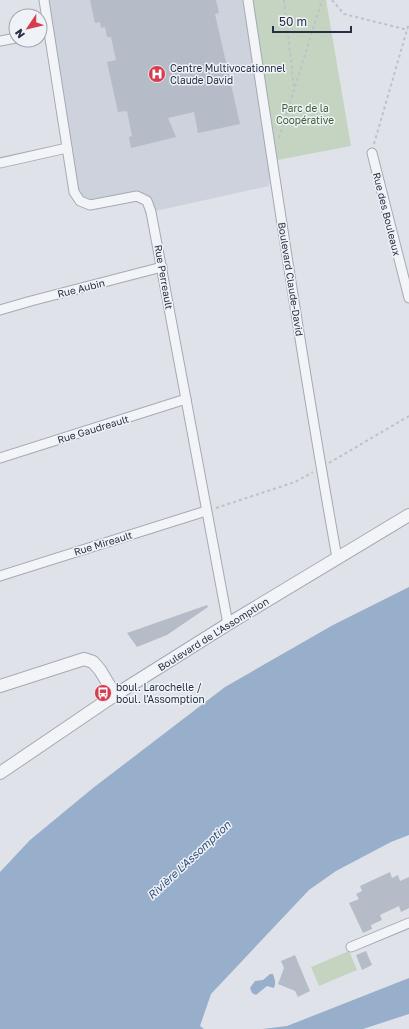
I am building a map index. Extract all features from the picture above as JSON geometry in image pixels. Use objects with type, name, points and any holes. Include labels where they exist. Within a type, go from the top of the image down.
[{"type":"street","name":"Boulevard Claude-David","points":[[248,0],[272,161],[321,468],[337,558]]},
{"type":"street","name":"Rue Perreault","points":[[47,48],[74,192],[80,201],[90,204],[137,196],[147,201],[151,212],[228,624]]},
{"type":"street","points":[[0,163],[67,148]]},
{"type":"street","name":"Rue des Bouleaux","points":[[372,153],[409,298]]},
{"type":"street","name":"Rue Aubin","points":[[0,310],[162,267]]},
{"type":"street","name":"Rue Gaudreault","points":[[0,458],[186,399]]},
{"type":"street","name":"Rue Mireault","points":[[0,576],[206,511]]},
{"type":"street","name":"Boulevard de L'Assomption","points":[[0,773],[116,695],[228,624],[409,515]]},
{"type":"street","points":[[0,686],[84,659],[93,662],[116,695]]},
{"type":"street","points":[[351,947],[409,923]]},
{"type":"path","points":[[284,0],[294,89]]},
{"type":"path","points":[[278,139],[322,0]]},
{"type":"path","points":[[332,0],[344,14],[408,30]]},
{"type":"path","points":[[372,153],[409,23]]},
{"type":"path","points":[[206,511],[295,482],[409,416]]},
{"type":"shaded area","name":"Centre Multivocationnel Claude David","points":[[44,0],[248,0],[272,161],[269,186],[151,212],[137,196],[90,205],[80,201],[48,22],[48,8],[45,8]]},
{"type":"green space","name":"Parc de la Coopérative","points":[[248,0],[326,0],[351,146],[272,161]]},
{"type":"green space","points":[[349,951],[357,970],[319,986],[311,967]]},
{"type":"water","name":"Rivière L'Assomption","points":[[409,587],[409,835],[391,842],[336,871],[309,890],[211,994],[200,1026],[204,1029],[0,1029],[0,872],[30,840],[93,788],[225,687],[333,625]]},
{"type":"water","points":[[270,974],[273,974],[275,983],[274,988],[267,986],[256,995],[252,993],[250,988],[255,981],[263,980]]},
{"type":"water","points":[[409,978],[409,1014],[363,1029],[262,1029],[287,1026]]},
{"type":"building","points":[[90,0],[216,0],[219,13],[215,14],[240,124],[198,133],[194,112],[168,118],[176,137],[131,148],[129,137],[132,136],[127,111],[118,112],[107,62],[116,60],[111,37],[107,37],[105,27],[101,28],[100,22],[95,23]]},
{"type":"building","points":[[207,605],[208,607],[167,635],[137,647],[127,633]]},
{"type":"building","points":[[390,872],[392,878],[398,875],[400,881],[409,877],[409,908],[401,912],[399,906],[380,915],[382,920],[371,925],[372,929],[363,933],[349,903],[359,899],[356,894],[362,891],[360,886]]},
{"type":"building","points":[[366,951],[372,965],[362,970],[356,955]]},
{"type":"building","points":[[295,955],[310,991],[298,997],[295,991],[278,984],[284,968],[281,961]]},
{"type":"place","name":"Centre Multivocationnel Claude David","points":[[157,74]]},
{"type":"place","name":"boul. Larochelle / boul. l'Assomption","points":[[103,693]]}]
